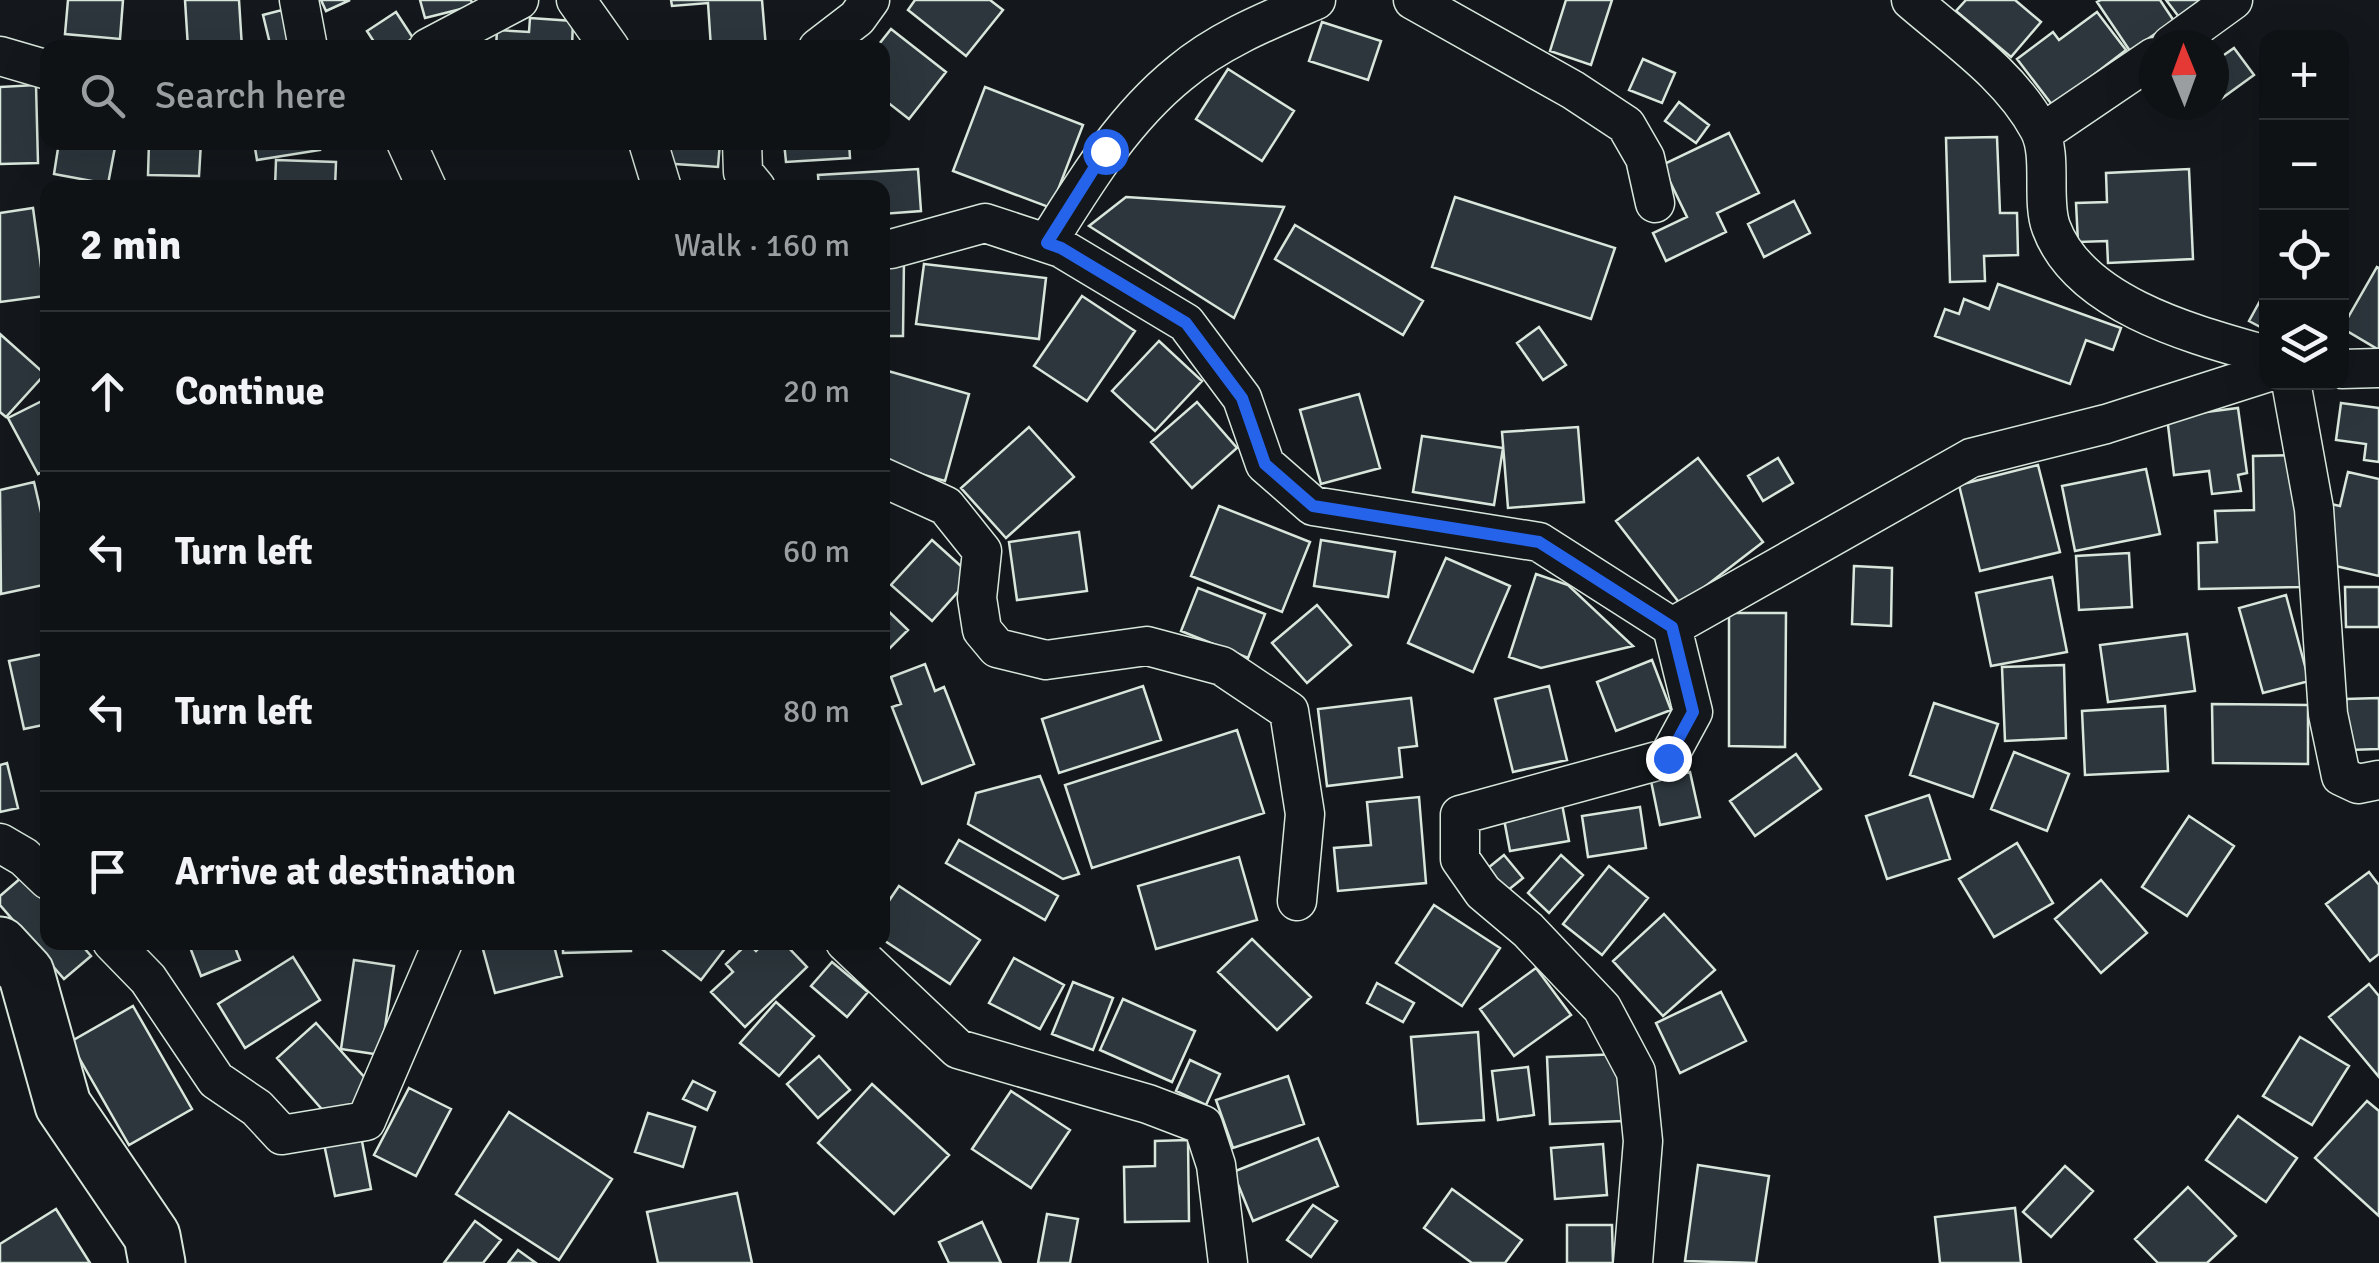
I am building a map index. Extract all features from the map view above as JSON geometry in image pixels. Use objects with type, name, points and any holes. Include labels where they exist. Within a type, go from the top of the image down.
[{"type":"main road","points":[[0,945],[26,973],[63,1106],[152,1236],[156,1263]]},
{"type":"street","points":[[299,0],[306,40]]},
{"type":"street","points":[[576,0],[606,40]]},
{"type":"street","points":[[828,40],[857,18],[870,0]]},
{"type":"street","points":[[1047,243],[1105,151],[1180,72],[1248,29],[1316,0]]},
{"type":"street","points":[[1413,0],[1574,90],[1626,125],[1645,158],[1655,203]]},
{"type":"street","points":[[1911,0],[2006,82],[2042,132],[2050,225],[2069,262],[2128,306],[2186,332],[2259,354]]},
{"type":"street","points":[[2191,30],[2233,0]]},
{"type":"street","points":[[442,40],[508,3]]},
{"type":"street","points":[[0,56],[40,68]]},
{"type":"street","points":[[2042,132],[2139,67]]},
{"type":"street","points":[[410,150],[423,180]]},
{"type":"street","points":[[650,150],[660,180]]},
{"type":"street","points":[[742,150],[742,172],[749,180]]},
{"type":"street","points":[[890,249],[985,223],[1061,248],[1186,323],[1242,398],[1265,464],[1313,506],[1539,542],[1672,627],[1693,712],[1668,758],[1460,815],[1460,858],[1483,892],[1528,930],[1602,1008],[1636,1072],[1643,1140],[1633,1263]]},
{"type":"street","points":[[2349,369],[2379,368]]},
{"type":"street","points":[[1672,627],[1971,458],[2106,424],[2259,376]]},
{"type":"street","points":[[2292,390],[2314,509],[2328,714],[2340,776],[2358,784],[2379,780]]},
{"type":"street","points":[[890,481],[946,506],[982,551],[977,598],[982,630],[996,648],[1046,660],[1147,646],[1222,666],[1289,711],[1305,814],[1297,901]]},
{"type":"street","points":[[0,843],[40,872]]},
{"type":"street","points":[[120,950],[148,978],[216,1080],[257,1108],[282,1135],[366,1122],[440,950]]},
{"type":"street","points":[[854,950],[958,1049],[1148,1104],[1204,1125],[1216,1165],[1228,1263]]},
{"type":"building","points":[[68,0],[123,0],[120,39],[65,34]]},
{"type":"building","points":[[185,0],[239,0],[242,40],[188,40]]},
{"type":"building","points":[[321,0],[350,0],[326,11]]},
{"type":"building","points":[[420,0],[471,0],[473,6],[425,18]]},
{"type":"building","points":[[671,0],[762,0],[765,40],[710,40],[708,3],[672,6]]},
{"type":"building","points":[[915,0],[990,0],[1003,10],[966,56],[908,10]]},
{"type":"building","points":[[1566,0],[1612,0],[1591,65],[1550,51]]},
{"type":"building","points":[[1966,0],[2015,0],[2041,22],[2011,57],[1956,11]]},
{"type":"building","points":[[2160,0],[2174,21],[2161,30],[2139,30],[2139,45],[2130,51],[2097,2]]},
{"type":"building","points":[[2166,0],[2209,0],[2182,21]]},
{"type":"building","points":[[282,10],[290,40],[269,40],[263,15]]},
{"type":"building","points":[[396,12],[413,38],[373,40],[367,31]]},
{"type":"building","points":[[2097,12],[2126,50],[2053,106],[2017,59],[2053,32],[2059,40]]},
{"type":"building","points":[[530,18],[573,21],[572,40],[496,40],[497,30],[529,32]]},
{"type":"building","points":[[1322,22],[1381,41],[1368,80],[1309,61]]},
{"type":"building","points":[[891,29],[946,72],[909,119],[890,104],[890,40],[882,40]]},
{"type":"building","points":[[2234,48],[2254,75],[2229,93],[2229,52]]},
{"type":"building","points":[[1643,59],[1675,73],[1662,103],[1629,90]]},
{"type":"building","points":[[1228,69],[1294,111],[1262,161],[1196,119]]},
{"type":"building","points":[[36,85],[38,163],[0,164],[0,87]]},
{"type":"building","points":[[985,87],[1083,125],[1051,208],[953,171]]},
{"type":"building","points":[[1679,102],[1709,125],[1696,143],[1665,121]]},
{"type":"building","points":[[1729,133],[1759,193],[1717,213],[1726,232],[1666,261],[1653,233],[1687,217],[1662,165]]},
{"type":"building","points":[[1997,137],[2000,213],[2017,213],[2018,255],[1984,256],[1985,281],[1950,282],[1946,138]]},
{"type":"building","points":[[58,150],[114,150],[109,180],[54,174]]},
{"type":"building","points":[[149,150],[201,150],[199,176],[148,175]]},
{"type":"building","points":[[255,150],[320,150],[257,160]]},
{"type":"building","points":[[662,150],[719,150],[718,167],[661,163]]},
{"type":"building","points":[[785,150],[850,150],[850,158],[786,162]]},
{"type":"building","points":[[276,160],[336,162],[335,180],[275,180]]},
{"type":"building","points":[[918,169],[921,211],[890,213],[890,180],[818,180],[818,175]]},
{"type":"building","points":[[2189,169],[2193,259],[2108,263],[2107,241],[2078,242],[2076,203],[2107,202],[2106,173]]},
{"type":"building","points":[[1126,197],[1284,207],[1234,318],[1089,226]]},
{"type":"building","points":[[1455,197],[1615,248],[1591,319],[1432,267]]},
{"type":"building","points":[[1794,201],[1810,233],[1764,257],[1748,224]]},
{"type":"building","points":[[33,208],[40,297],[0,302],[0,213]]},
{"type":"building","points":[[1295,225],[1423,301],[1403,335],[1275,259]]},
{"type":"building","points":[[890,260],[904,260],[903,336],[890,336]]},
{"type":"building","points":[[924,264],[1046,278],[1039,339],[916,324]]},
{"type":"building","points":[[2379,268],[2379,350],[2349,332],[2349,316]]},
{"type":"building","points":[[1998,284],[2121,328],[2113,350],[2086,340],[2070,384],[1935,336],[1945,309],[1959,314],[1964,299],[1989,309]]},
{"type":"building","points":[[1082,296],[1135,331],[1087,401],[1034,366]]},
{"type":"building","points":[[2259,303],[2259,326],[2249,321]]},
{"type":"building","points":[[1539,327],[1566,365],[1543,380],[1517,343]]},
{"type":"building","points":[[0,334],[40,370],[40,380],[6,417],[0,412]]},
{"type":"building","points":[[1159,341],[1202,381],[1155,431],[1112,391]]},
{"type":"building","points":[[890,372],[969,394],[945,481],[890,465]]},
{"type":"building","points":[[1359,394],[1380,468],[1321,484],[1300,410]]},
{"type":"building","points":[[40,402],[40,473],[38,474],[8,418]]},
{"type":"building","points":[[1197,402],[1237,448],[1192,488],[1151,442]]},
{"type":"building","points":[[2341,403],[2379,408],[2379,462],[2364,460],[2366,444],[2336,440]]},
{"type":"building","points":[[2238,408],[2247,473],[2238,475],[2241,491],[2212,494],[2209,471],[2174,475],[2167,417]]},
{"type":"building","points":[[1029,427],[1074,477],[1006,538],[961,488]]},
{"type":"building","points":[[1578,427],[1584,502],[1508,508],[1502,432]]},
{"type":"building","points":[[1422,436],[1503,448],[1494,505],[1413,492]]},
{"type":"building","points":[[2299,455],[2302,587],[2199,589],[2198,543],[2217,542],[2215,511],[2254,510],[2253,456]]},
{"type":"building","points":[[1698,458],[1763,542],[1681,605],[1616,521]]},
{"type":"building","points":[[1778,458],[1793,483],[1763,501],[1748,476]]},
{"type":"building","points":[[2038,465],[2060,552],[1980,571],[1959,485]]},
{"type":"building","points":[[2146,469],[2160,534],[2075,551],[2062,486]]},
{"type":"building","points":[[2348,472],[2379,479],[2379,576],[2327,564],[2334,530],[2326,529],[2331,504],[2340,506]]},
{"type":"building","points":[[34,482],[40,508],[40,586],[1,594],[0,490]]},
{"type":"building","points":[[1219,506],[1310,542],[1282,612],[1191,576]]},
{"type":"building","points":[[1079,532],[1087,591],[1017,600],[1009,542]]},
{"type":"building","points":[[932,540],[972,576],[932,621],[891,585]]},
{"type":"building","points":[[1321,540],[1395,552],[1388,597],[1314,586]]},
{"type":"building","points":[[2129,553],[2132,607],[2079,610],[2076,556]]},
{"type":"building","points":[[1446,558],[1510,586],[1473,672],[1408,643]]},
{"type":"building","points":[[1854,566],[1892,568],[1891,626],[1852,624]]},
{"type":"building","points":[[1536,574],[1568,585],[1633,646],[1541,668],[1509,657]]},
{"type":"building","points":[[2052,577],[2067,652],[1991,666],[1976,593]]},
{"type":"building","points":[[2345,587],[2379,587],[2379,627],[2346,627]]},
{"type":"building","points":[[1198,588],[1265,614],[1248,658],[1181,631]]},
{"type":"building","points":[[2286,595],[2309,681],[2263,693],[2239,608]]},
{"type":"building","points":[[1317,605],[1351,645],[1307,683],[1272,643]]},
{"type":"building","points":[[890,613],[908,630],[890,648]]},
{"type":"building","points":[[1729,613],[1786,613],[1785,747],[1729,746]]},
{"type":"building","points":[[2187,634],[2195,691],[2108,702],[2100,645]]},
{"type":"building","points":[[40,655],[40,726],[24,729],[9,661]]},
{"type":"building","points":[[1652,660],[1671,710],[1616,731],[1597,682]]},
{"type":"building","points":[[925,664],[935,691],[944,687],[974,764],[922,784],[892,707],[901,704],[891,677]]},
{"type":"building","points":[[2064,665],[2066,738],[2005,741],[2002,667]]},
{"type":"building","points":[[1143,686],[1161,740],[1059,773],[1042,719]]},
{"type":"building","points":[[1549,686],[1567,760],[1513,772],[1495,699]]},
{"type":"building","points":[[1411,698],[1417,746],[1399,748],[1402,777],[1327,786],[1318,709]]},
{"type":"building","points":[[2379,698],[2379,749],[2348,750],[2346,699]]},
{"type":"building","points":[[1934,703],[1998,724],[1973,797],[1910,775]]},
{"type":"building","points":[[2212,704],[2308,705],[2308,764],[2213,763]]},
{"type":"building","points":[[2165,706],[2168,771],[2085,775],[2082,711]]},
{"type":"building","points":[[1237,730],[1264,813],[1092,868],[1065,785]]},
{"type":"building","points":[[2014,752],[2069,774],[2047,831],[1991,809]]},
{"type":"building","points":[[1796,754],[1821,789],[1755,836],[1730,801]]},
{"type":"building","points":[[7,763],[18,808],[0,812],[0,765]]},
{"type":"building","points":[[1690,772],[1700,817],[1660,825],[1651,781]]},
{"type":"building","points":[[1040,776],[1079,874],[1063,879],[968,824],[976,793]]},
{"type":"building","points":[[1929,795],[1950,859],[1887,879],[1866,816]]},
{"type":"building","points":[[1419,797],[1426,883],[1338,891],[1334,848],[1371,845],[1367,802]]},
{"type":"building","points":[[1562,804],[1569,841],[1510,851],[1503,814]]},
{"type":"building","points":[[1640,807],[1646,848],[1588,857],[1582,816]]},
{"type":"building","points":[[2189,816],[2234,846],[2187,916],[2142,887]]},
{"type":"building","points":[[959,840],[1058,896],[1045,920],[946,863]]},
{"type":"building","points":[[2017,843],[2053,903],[1994,937],[1959,879]]},
{"type":"building","points":[[1504,855],[1523,878],[1507,891],[1488,868]]},
{"type":"building","points":[[1561,855],[1583,875],[1549,913],[1528,893]]},
{"type":"building","points":[[1239,857],[1257,920],[1156,949],[1138,886]]},
{"type":"building","points":[[1609,866],[1648,898],[1602,955],[1563,924]]},
{"type":"building","points":[[2369,872],[2379,885],[2379,954],[2370,961],[2326,904]]},
{"type":"building","points":[[22,877],[40,897],[40,950],[86,950],[91,956],[64,979],[0,905],[0,896]]},
{"type":"building","points":[[2101,880],[2147,933],[2101,973],[2055,919]]},
{"type":"building","points":[[899,886],[980,940],[950,984],[890,944],[890,899]]},
{"type":"building","points":[[1434,905],[1500,948],[1462,1006],[1396,963]]},
{"type":"building","points":[[1664,914],[1715,970],[1663,1016],[1613,961]]},
{"type":"building","points":[[1252,939],[1311,997],[1277,1030],[1218,972]]},
{"type":"building","points":[[191,950],[236,950],[240,960],[201,976]]},
{"type":"building","points":[[483,950],[555,950],[562,976],[495,993]]},
{"type":"building","points":[[563,950],[631,950],[631,951]]},
{"type":"building","points":[[663,950],[724,950],[701,980]]},
{"type":"building","points":[[741,950],[791,950],[807,967],[745,1027],[711,992],[733,972],[726,964]]},
{"type":"building","points":[[293,957],[320,1000],[245,1048],[218,1004]]},
{"type":"building","points":[[1014,958],[1064,985],[1040,1029],[989,1003]]},
{"type":"building","points":[[354,960],[394,966],[381,1055],[341,1049]]},
{"type":"building","points":[[832,962],[868,992],[847,1017],[811,986]]},
{"type":"building","points":[[1536,968],[1571,1015],[1514,1056],[1480,1009]]},
{"type":"building","points":[[1073,982],[1113,998],[1093,1050],[1052,1034]]},
{"type":"building","points":[[1377,983],[1414,1003],[1403,1022],[1367,1003]]},
{"type":"building","points":[[2369,984],[2379,996],[2379,1077],[2329,1017]]},
{"type":"building","points":[[1721,992],[1746,1041],[1680,1073],[1656,1023]]},
{"type":"building","points":[[1123,999],[1195,1031],[1172,1082],[1100,1050]]},
{"type":"building","points":[[776,1002],[814,1036],[779,1076],[740,1043]]},
{"type":"building","points":[[133,1006],[192,1109],[129,1145],[70,1042]]},
{"type":"building","points":[[316,1023],[374,1088],[334,1123],[277,1058]]},
{"type":"building","points":[[1478,1032],[1484,1120],[1418,1124],[1411,1037]]},
{"type":"building","points":[[2300,1037],[2349,1066],[2312,1125],[2263,1096]]},
{"type":"building","points":[[1620,1054],[1622,1121],[1550,1124],[1547,1057]]},
{"type":"building","points":[[819,1056],[850,1090],[818,1118],[787,1084]]},
{"type":"building","points":[[1190,1060],[1220,1074],[1206,1105],[1176,1091]]},
{"type":"building","points":[[1528,1067],[1534,1115],[1498,1120],[1492,1071]]},
{"type":"building","points":[[1288,1076],[1304,1124],[1233,1148],[1216,1100]]},
{"type":"building","points":[[693,1081],[715,1092],[707,1110],[683,1099]]},
{"type":"building","points":[[872,1084],[949,1155],[894,1214],[818,1143]]},
{"type":"building","points":[[409,1088],[451,1109],[416,1176],[374,1155]]},
{"type":"building","points":[[1011,1091],[1070,1130],[1031,1188],[972,1149]]},
{"type":"building","points":[[2367,1101],[2379,1111],[2379,1216],[2315,1158]]},
{"type":"building","points":[[509,1112],[612,1179],[559,1260],[456,1194]]},
{"type":"building","points":[[648,1113],[695,1127],[683,1167],[635,1152]]},
{"type":"building","points":[[2238,1116],[2297,1158],[2266,1202],[2206,1160]]},
{"type":"building","points":[[361,1136],[371,1189],[335,1196],[324,1144]]},
{"type":"building","points":[[1318,1138],[1338,1186],[1253,1221],[1233,1172]]},
{"type":"building","points":[[1188,1140],[1189,1221],[1125,1222],[1124,1167],[1155,1166],[1155,1141]]},
{"type":"building","points":[[1603,1144],[1607,1195],[1555,1199],[1551,1148]]},
{"type":"building","points":[[1698,1165],[1769,1176],[1756,1263],[1685,1261]]},
{"type":"building","points":[[2065,1166],[2093,1191],[2051,1237],[2023,1212]]},
{"type":"building","points":[[2188,1187],[2236,1236],[2207,1263],[2158,1263],[2135,1239]]},
{"type":"building","points":[[1452,1189],[1522,1240],[1505,1263],[1472,1263],[1424,1228]]},
{"type":"building","points":[[737,1193],[752,1263],[658,1263],[647,1212]]},
{"type":"building","points":[[1313,1205],[1337,1221],[1311,1257],[1287,1240]]},
{"type":"building","points":[[2015,1208],[2021,1263],[1940,1263],[1935,1217]]},
{"type":"building","points":[[56,1209],[90,1263],[0,1263],[0,1244]]},
{"type":"building","points":[[1047,1214],[1078,1219],[1070,1263],[1038,1263]]},
{"type":"building","points":[[475,1221],[501,1240],[483,1263],[444,1263]]},
{"type":"building","points":[[982,1222],[1001,1263],[949,1263],[939,1242]]},
{"type":"building","points":[[1567,1225],[1612,1225],[1613,1263],[1567,1263]]},
{"type":"building","points":[[518,1250],[536,1263],[508,1263]]},
{"type":"route","points":[[1105,151],[1047,243],[1186,323],[1242,398],[1265,464],[1313,506],[1539,542],[1672,627],[1693,712],[1668,758]]}]
